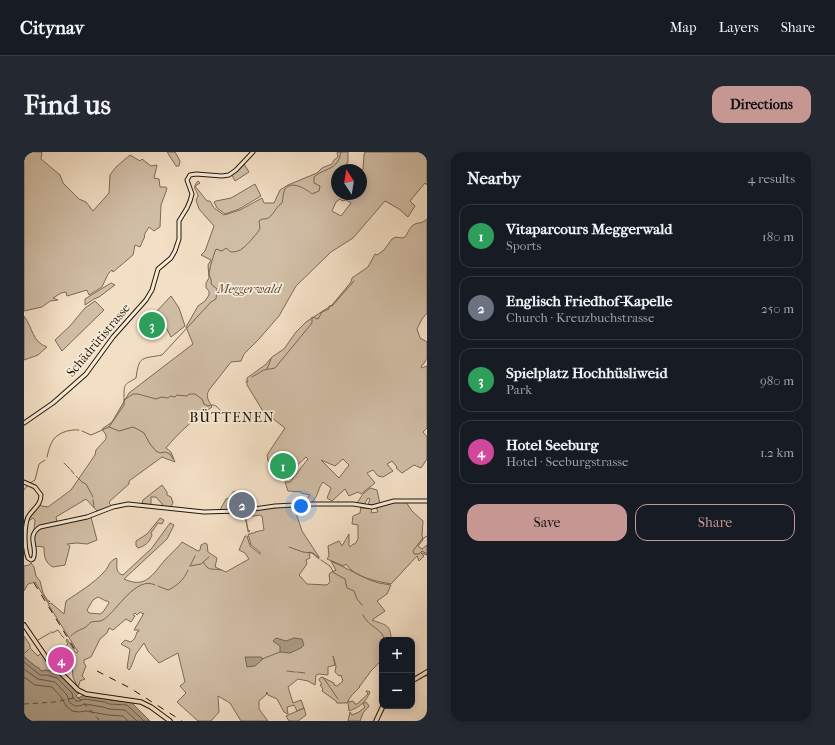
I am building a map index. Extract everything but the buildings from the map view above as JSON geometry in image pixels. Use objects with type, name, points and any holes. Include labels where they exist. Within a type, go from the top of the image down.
[{"type":"main road","points":[[24,625],[48,660],[79,690],[86,694],[141,702],[148,705],[170,721]]},
{"type":"main road","points":[[415,679],[427,672]]},
{"type":"main road","points":[[376,721],[382,709]]},
{"type":"street","name":"Schädrütistrasse","points":[[24,423],[53,403],[86,374],[118,330],[147,298],[152,290],[158,269],[171,258],[175,251],[179,226],[191,199],[192,194],[188,183],[190,177],[199,174],[222,176],[229,175],[235,171],[253,152]]},
{"type":"street","points":[[24,482],[35,487],[41,495],[39,504],[28,517],[24,527],[26,552],[27,557],[30,560],[35,557],[33,538],[35,531],[38,528],[46,525],[87,518],[118,506],[135,504],[171,510],[204,512],[239,511],[294,505],[351,504],[370,507],[394,501],[427,501]]},
{"type":"green space","points":[[24,152],[42,152],[41,159],[60,175],[63,183],[79,199],[86,202],[93,211],[109,193],[110,175],[116,167],[130,155],[140,161],[142,159],[151,166],[157,165],[154,178],[159,179],[160,187],[166,187],[167,189],[161,205],[160,227],[154,231],[149,227],[144,235],[145,236],[140,247],[135,245],[133,255],[113,272],[112,270],[108,274],[102,287],[89,295],[87,290],[67,296],[66,292],[61,293],[53,298],[58,300],[50,301],[42,307],[24,311]]},
{"type":"green space","points":[[167,152],[175,152],[180,161],[179,166],[176,166]]},
{"type":"green space","name":"Meggerwald","points":[[337,152],[348,152],[347,164],[332,164],[338,157]]},
{"type":"green space","name":"Meggerwald","points":[[365,152],[427,152],[427,185],[425,183],[410,201],[415,206],[408,217],[399,209],[385,201],[353,238],[331,252],[296,286],[279,316],[244,354],[241,361],[231,362],[209,390],[207,397],[212,407],[199,416],[166,448],[171,452],[175,462],[162,457],[129,481],[129,484],[110,501],[109,503],[112,506],[98,512],[86,499],[56,517],[57,522],[42,525],[34,530],[35,520],[33,518],[28,520],[39,504],[48,507],[71,490],[95,455],[96,450],[106,439],[106,435],[102,429],[112,422],[129,393],[193,344],[186,327],[198,306],[205,301],[209,295],[209,291],[206,288],[206,283],[209,278],[208,265],[211,260],[201,255],[205,251],[214,226],[199,209],[196,200],[198,196],[195,186],[207,201],[210,201],[214,208],[224,215],[240,210],[262,198],[264,203],[274,203],[280,190],[288,185],[317,173],[322,168],[331,164],[331,200],[339,200],[336,202],[332,211],[341,216],[351,203],[346,200],[367,200],[367,164],[363,164]]},
{"type":"green space","points":[[244,164],[249,172],[235,181],[232,175]]},
{"type":"green space","points":[[255,184],[261,196],[239,209],[225,214],[217,208],[214,202],[231,198]]},
{"type":"green space","name":"Meggerwald","points":[[427,219],[427,313],[417,329],[420,338],[427,342],[427,359],[421,367],[427,366],[427,428],[423,432],[427,437],[427,459],[421,468],[414,465],[402,473],[396,468],[397,467],[392,461],[387,464],[393,471],[383,477],[378,476],[373,470],[367,473],[375,483],[361,494],[358,492],[349,496],[345,489],[332,501],[327,498],[331,488],[323,482],[313,503],[303,504],[310,495],[301,492],[288,491],[285,482],[290,482],[308,459],[306,457],[288,472],[280,464],[268,461],[267,455],[285,428],[263,411],[247,385],[247,378],[284,349],[296,332],[306,322],[332,305],[351,282],[352,278],[368,267],[375,254],[377,255],[384,250],[392,239],[396,237],[405,237],[413,225]],"holes":[[[343,459],[349,465],[339,478],[321,460],[335,466]]]},
{"type":"green space","points":[[111,283],[115,285],[85,305],[85,299]]},
{"type":"green space","points":[[171,296],[179,308],[185,326],[171,337],[157,311]]},
{"type":"green space","points":[[95,301],[104,310],[62,351],[55,340],[70,326],[85,308]]},
{"type":"green space","points":[[24,316],[38,342],[47,347],[38,355],[24,360]]},
{"type":"green space","points":[[151,317],[159,317],[158,327],[150,335],[146,326],[151,321]]},
{"type":"green space","points":[[162,485],[167,492],[167,495],[171,497],[173,503],[170,508],[163,507],[156,497],[151,497],[151,505],[142,503],[143,500]]},
{"type":"green space","points":[[370,488],[377,490],[380,504],[368,505],[370,499],[368,498],[364,505],[357,503],[363,494]]},
{"type":"green space","points":[[234,491],[246,502],[246,507],[244,509],[220,510],[226,499],[229,498]]},
{"type":"green space","points":[[406,502],[412,511],[423,521],[423,540],[418,546],[422,549],[427,545],[427,555],[421,553],[424,556],[419,561],[417,556],[391,584],[360,576],[346,564],[344,566],[327,559],[329,556],[328,546],[339,541],[342,546],[349,534],[350,547],[355,544],[358,539],[358,525],[352,524],[353,516],[360,513],[361,506],[361,508],[372,508],[371,513],[378,512],[376,507],[390,503]]},
{"type":"green space","points":[[291,507],[295,510],[302,531],[319,557],[309,552],[310,558],[306,560],[307,564],[299,575],[307,584],[327,585],[330,582],[330,573],[336,570],[331,561],[370,580],[391,585],[387,594],[377,601],[385,611],[372,620],[384,624],[390,631],[391,637],[379,637],[379,663],[351,696],[347,703],[337,703],[322,691],[323,689],[320,685],[322,684],[319,680],[322,677],[337,686],[343,681],[341,675],[339,676],[335,672],[336,666],[333,656],[335,665],[328,667],[328,675],[316,675],[315,685],[308,681],[298,679],[288,687],[293,703],[301,700],[304,708],[297,711],[294,705],[287,707],[288,714],[284,712],[277,699],[268,695],[267,692],[267,694],[259,701],[259,709],[268,721],[241,721],[230,703],[218,696],[219,712],[211,721],[198,721],[177,702],[186,693],[180,686],[185,682],[178,653],[159,663],[148,651],[144,643],[136,654],[129,670],[127,668],[130,649],[121,644],[125,640],[131,642],[135,638],[139,630],[134,630],[144,613],[143,614],[140,612],[137,615],[135,613],[133,615],[135,616],[131,622],[126,619],[113,630],[109,628],[107,633],[100,639],[91,657],[84,660],[86,666],[82,676],[85,679],[80,681],[78,688],[73,677],[72,664],[65,653],[65,647],[68,644],[67,639],[76,653],[78,652],[48,604],[51,603],[64,614],[66,601],[86,588],[106,570],[111,561],[116,558],[118,571],[123,575],[152,548],[170,523],[174,525],[167,539],[124,579],[132,582],[138,582],[148,579],[182,542],[198,551],[200,550],[201,545],[205,543],[207,544],[208,552],[217,558],[215,567],[226,572],[249,559],[245,553],[239,550],[245,536],[247,536],[250,546],[260,554],[260,552],[251,545],[248,534],[264,530],[262,516],[247,517],[248,530],[250,531],[248,532],[244,512],[269,508]],"holes":[[[98,597],[108,601],[109,603],[100,614],[89,613],[87,610],[93,600]]]},
{"type":"green space","points":[[91,517],[97,540],[87,544],[67,544],[70,546],[65,565],[53,567],[50,565],[44,553],[44,547],[35,546],[34,536],[39,528]]},
{"type":"green space","points":[[160,518],[164,520],[162,524],[158,523],[151,533],[151,538],[148,542],[138,548],[136,546],[136,541],[147,534]]},
{"type":"green space","points":[[31,563],[34,567],[36,576],[40,581],[43,593],[48,601],[50,601],[48,603],[35,582],[28,584],[24,591],[24,566]]},
{"type":"green space","points":[[24,636],[30,645],[30,648],[38,656],[41,653],[59,674],[46,670],[41,671],[24,657]]},
{"type":"green space","points":[[366,691],[370,692],[367,699],[356,708],[349,711],[348,702],[353,701],[357,704],[368,694]]},
{"type":"green space","points":[[366,702],[369,706],[363,713],[360,721],[348,721],[350,712],[352,715],[359,712],[365,707],[363,704]]},
{"type":"green space","points":[[304,708],[306,715],[298,721],[289,721],[286,716]]},
{"type":"water","points":[[276,638],[286,641],[294,638],[302,639],[304,645],[290,653],[280,652],[280,646],[273,641]]},
{"type":"water","points":[[24,657],[41,671],[53,672],[62,677],[79,693],[76,696],[78,698],[84,695],[109,700],[131,702],[150,721],[24,721]]},
{"type":"water","points":[[245,657],[261,657],[263,659],[255,666],[247,667]]},
{"type":"waterway","points":[[124,397],[125,386],[127,383],[136,378],[140,362],[146,358],[162,355],[211,302],[216,299],[217,289],[211,284],[209,274],[216,249],[222,251],[226,248],[231,252],[242,249],[259,230],[259,221],[271,216],[282,203],[284,191],[288,186],[299,186],[312,194],[319,191],[320,186],[314,183],[314,177],[336,164],[341,152]]},
{"type":"waterway","points":[[252,377],[264,370],[275,368],[312,323],[312,317],[318,319],[322,312],[329,309],[329,306],[332,306],[354,281]]},
{"type":"waterway","points":[[267,369],[271,359]]},
{"type":"waterway","points":[[124,400],[133,394],[156,399],[171,396],[175,397],[177,395],[187,396],[189,394],[195,394],[202,399],[204,404],[208,406],[214,405],[221,411]]},
{"type":"waterway","points":[[82,431],[91,435],[109,427],[124,405],[124,398]]},
{"type":"waterway","points":[[109,427],[119,431],[133,427],[144,433],[156,451],[170,454],[173,459]]},
{"type":"waterway","points":[[47,457],[53,440],[59,434],[71,430],[79,430]]},
{"type":"waterway","points":[[30,483],[35,480],[39,464],[45,460]]},
{"type":"waterway","points":[[64,463],[70,469]]},
{"type":"waterway","points":[[71,470],[74,474]]},
{"type":"waterway","points":[[76,476],[86,484],[93,497]]},
{"type":"waterway","points":[[24,490],[28,485]]},
{"type":"waterway","points":[[93,500],[94,507]]},
{"type":"waterway","points":[[427,536],[422,539],[413,551],[414,554],[419,554],[422,551],[427,554]]},
{"type":"waterway","points":[[289,547],[303,552],[312,553],[319,559]]},
{"type":"waterway","points":[[190,566],[195,556]]},
{"type":"waterway","points":[[190,566],[201,564],[209,557]]},
{"type":"waterway","points":[[321,560],[330,566],[334,573],[345,579],[347,588],[354,591],[357,599],[362,605]]},
{"type":"waterway","points":[[203,562],[208,568],[221,570]]},
{"type":"waterway","points":[[158,586],[168,590],[177,585],[188,570]]},
{"type":"waterway","points":[[71,636],[86,627],[91,622],[103,620],[134,589],[148,583],[155,585]]},
{"type":"waterway","points":[[363,615],[368,622],[379,630],[383,637]]},
{"type":"waterway","points":[[52,633],[58,630],[61,634]]},
{"type":"waterway","points":[[38,640],[50,633]]},
{"type":"waterway","points":[[61,635],[64,638]]},
{"type":"waterway","points":[[25,653],[29,649]]},
{"type":"waterway","points":[[262,659],[280,652]]},
{"type":"waterway","points":[[287,671],[295,672]]},
{"type":"waterway","points":[[297,672],[305,673]]},
{"type":"waterway","points":[[415,676],[421,673]]},
{"type":"waterway","points":[[323,678],[338,699]]},
{"type":"ferry route","points":[[24,704],[55,702],[78,697],[100,721]]},
{"type":"railway","points":[[34,583],[77,653]]},
{"type":"railway","points":[[97,671],[130,688],[182,721]]},
{"type":"place","name":"Spielplatz Hochhüsliweid","points":[[152,325]]},
{"type":"place","name":"Vitaparcours Meggerwald","points":[[283,466]]},
{"type":"place","name":"Englisch Friedhof-Kapelle","points":[[242,505]]},
{"type":"place","name":"Hotel Seeburg","points":[[61,660]]},
{"type":"district","name":"BÜTTENEN","points":[[232,417]]}]
